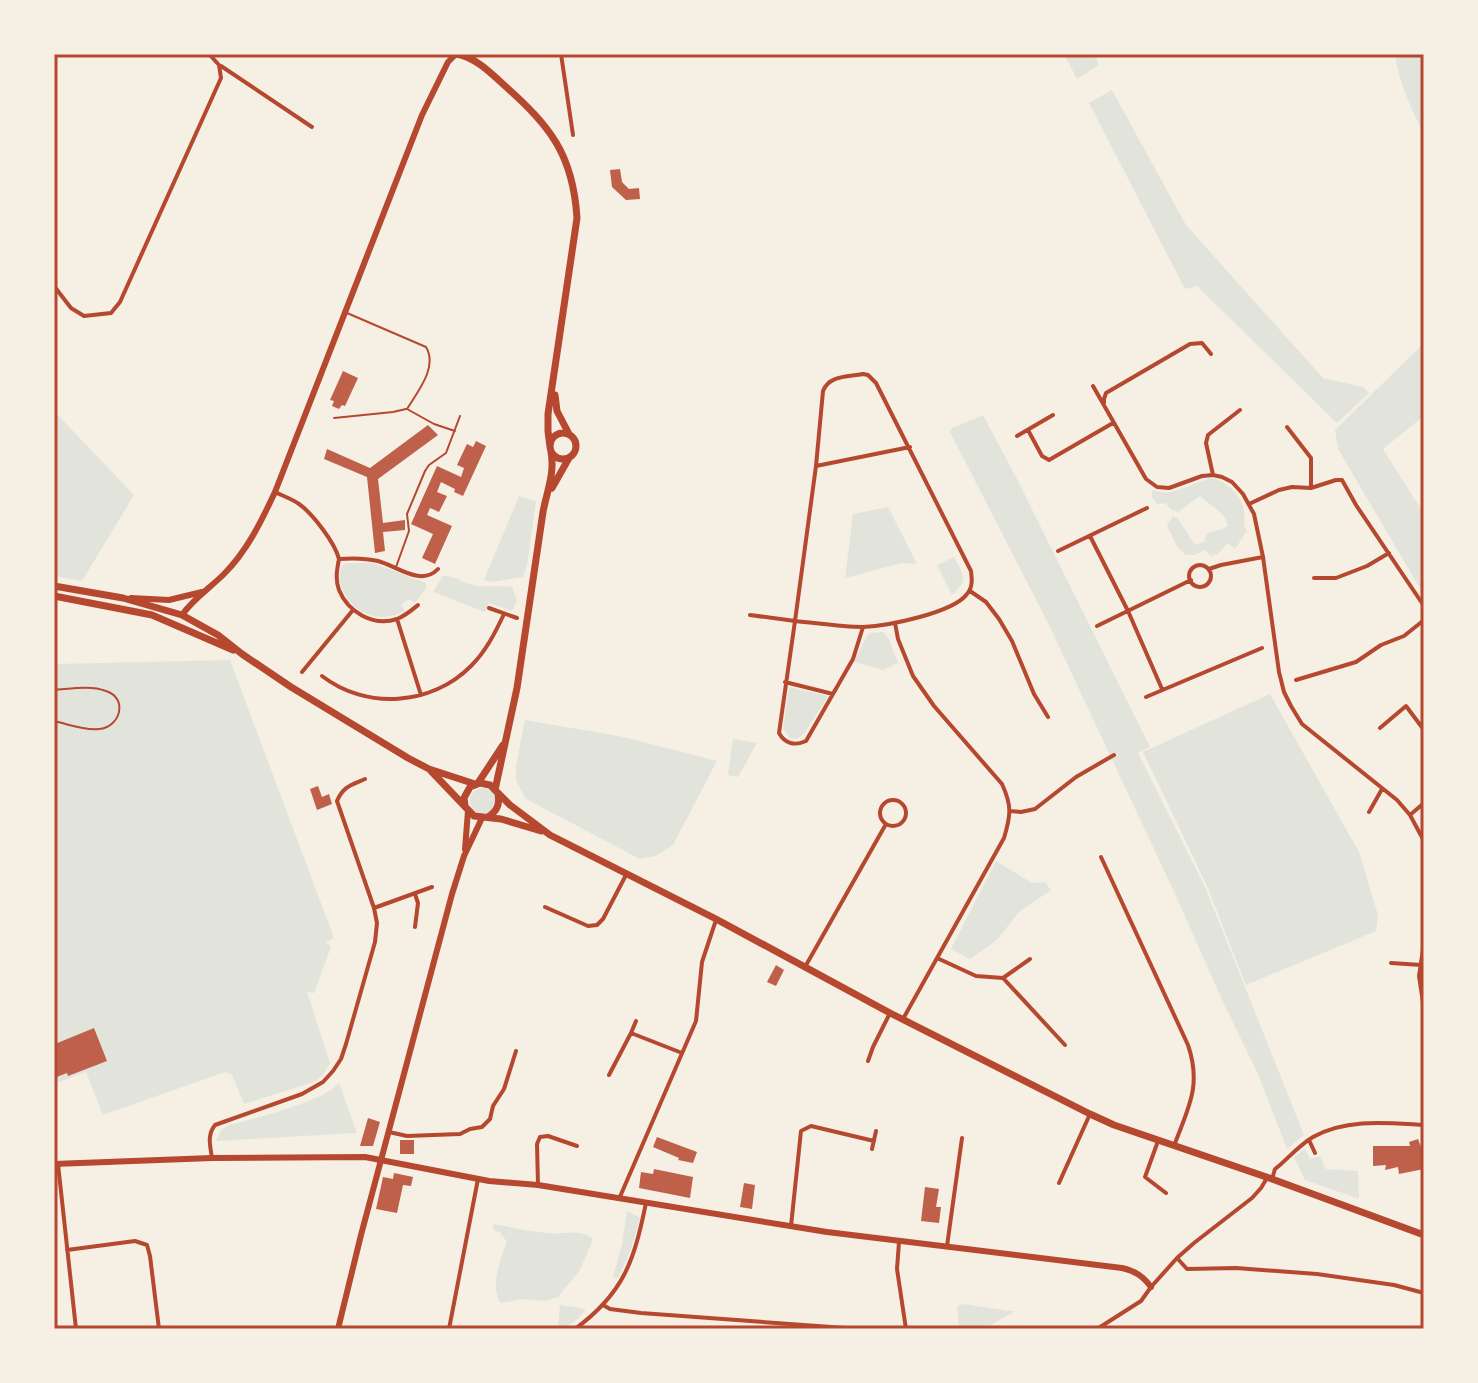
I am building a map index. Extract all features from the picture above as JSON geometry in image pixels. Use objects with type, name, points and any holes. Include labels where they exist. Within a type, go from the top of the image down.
[{"type":"main road","points":[[456,54],[480,64],[530,108],[549,131],[571,176],[577,218],[548,414],[552,476],[544,504],[517,688],[497,792],[499,806],[485,817]]},
{"type":"main road","points":[[544,504],[576,449],[575,440],[557,411],[554,381]]},
{"type":"main road","points":[[550,450],[554,436],[569,434]]},
{"type":"main road","points":[[550,450],[557,458],[569,458]]},
{"type":"main road","points":[[54,586],[123,598],[182,615],[218,635],[291,687],[429,769],[490,785],[550,835]]},
{"type":"main road","points":[[54,596],[152,615],[242,654]]},
{"type":"main road","points":[[178,625],[182,615]]},
{"type":"main road","points":[[467,809],[464,798],[467,791],[491,766],[506,739]]},
{"type":"main road","points":[[429,769],[474,816],[526,826],[550,835],[1090,1114],[1158,1141],[1424,1234]]},
{"type":"street","points":[[209,54],[219,65],[312,127]]},
{"type":"street","points":[[182,615],[226,572],[245,549],[260,523],[275,492],[422,115],[448,62],[456,54]]},
{"type":"street","points":[[561,54],[573,135]]},
{"type":"street","points":[[54,286],[71,308],[84,316],[111,313],[120,302],[219,83],[219,65]]},
{"type":"street","points":[[1105,406],[1106,393],[1190,344],[1202,343],[1211,354]]},
{"type":"street","points":[[750,615],[795,621],[863,627],[927,616],[964,598],[970,591],[971,571],[910,447],[872,378],[863,374],[833,378],[823,391],[816,466],[795,621],[785,682],[779,733],[787,743],[806,741],[853,659],[863,627]]},
{"type":"street","points":[[1093,386],[1146,479],[1157,487],[1169,488],[1194,478],[1222,477],[1232,482],[1249,504],[1263,557],[1279,672],[1291,706],[1302,724],[1397,800],[1410,815],[1424,841]]},
{"type":"street","points":[[1213,475],[1206,443],[1208,435],[1240,410]]},
{"type":"street","points":[[1017,436],[1053,415]]},
{"type":"street","points":[[1028,430],[1042,456],[1049,460],[1113,423]]},
{"type":"street","points":[[1287,427],[1311,458],[1311,488]]},
{"type":"street","points":[[816,466],[910,447]]},
{"type":"street","points":[[1249,504],[1279,490],[1311,488],[1342,480],[1424,606]]},
{"type":"street","points":[[275,492],[310,514],[336,549],[339,590],[353,610],[377,621],[397,619],[418,605]]},
{"type":"street","points":[[1058,551],[1147,508]]},
{"type":"street","points":[[1090,536],[1128,611],[1162,689]]},
{"type":"street","points":[[1314,578],[1336,578],[1389,553]]},
{"type":"street","points":[[1209,569],[1211,576],[1206,585],[1199,586],[1191,580],[1190,574],[1195,566],[1209,569],[1263,557]]},
{"type":"street","points":[[339,559],[368,559],[420,577],[432,575],[438,569]]},
{"type":"street","points":[[1097,626],[1191,580]]},
{"type":"street","points":[[123,598],[169,600],[207,590]]},
{"type":"street","points":[[970,591],[986,602],[999,619],[1048,717]]},
{"type":"street","points":[[489,608],[517,618]]},
{"type":"street","points":[[302,672],[353,610]]},
{"type":"street","points":[[322,676],[347,692],[364,697],[401,699],[421,695],[447,685],[469,668],[493,638],[504,614]]},
{"type":"street","points":[[397,619],[421,695]]},
{"type":"street","points":[[1296,680],[1356,662],[1381,645],[1404,636],[1424,620]]},
{"type":"street","points":[[895,623],[913,676],[934,706],[1002,784],[1011,811],[1004,838],[903,1019]]},
{"type":"street","points":[[1146,697],[1262,648]]},
{"type":"street","points":[[785,682],[833,694]]},
{"type":"street","points":[[1380,728],[1406,706],[1424,730]]},
{"type":"street","points":[[1011,811],[1035,809],[1076,777],[1114,755]]},
{"type":"street","points":[[212,1158],[209,1137],[215,1125],[302,1094],[323,1082],[341,1059],[375,942],[377,923],[337,801],[344,789],[365,779]]},
{"type":"street","points":[[1369,812],[1382,789]]},
{"type":"street","points":[[892,800],[900,802],[905,809],[905,818],[895,826],[886,824],[880,814],[882,806],[892,800]]},
{"type":"street","points":[[1410,815],[1424,803]]},
{"type":"street","points":[[464,856],[467,809]]},
{"type":"street","points":[[338,1329],[452,894],[464,856],[485,817]]},
{"type":"street","points":[[805,967],[886,824]]},
{"type":"street","points":[[1101,857],[1194,1063],[1192,1097],[1174,1146]]},
{"type":"street","points":[[545,907],[588,926],[597,925],[626,875]]},
{"type":"street","points":[[374,908],[432,887]]},
{"type":"street","points":[[415,894],[418,903],[415,927]]},
{"type":"street","points":[[619,1199],[696,1021],[702,962],[716,919]]},
{"type":"street","points":[[1424,943],[1419,976],[1424,1009]]},
{"type":"street","points":[[937,958],[976,976],[1003,978],[1030,959]]},
{"type":"street","points":[[1391,963],[1421,965]]},
{"type":"street","points":[[1003,978],[1065,1045]]},
{"type":"street","points":[[868,1061],[890,1013]]},
{"type":"street","points":[[609,1075],[636,1021]]},
{"type":"street","points":[[631,1033],[682,1053]]},
{"type":"street","points":[[389,1132],[407,1136],[460,1134],[482,1127],[490,1119],[493,1106],[504,1089],[516,1051]]},
{"type":"street","points":[[1059,1183],[1090,1114]]},
{"type":"street","points":[[1097,1329],[1141,1301],[1177,1258],[1252,1198],[1275,1169],[1309,1140],[1340,1126],[1365,1123],[1424,1125]]},
{"type":"street","points":[[791,1226],[801,1131],[811,1126],[874,1141]]},
{"type":"street","points":[[872,1149],[876,1131]]},
{"type":"street","points":[[538,1185],[537,1144],[540,1137],[548,1136],[577,1146]]},
{"type":"street","points":[[947,1248],[962,1138]]},
{"type":"street","points":[[1309,1140],[1315,1153]]},
{"type":"street","points":[[1158,1141],[1145,1177],[1166,1193]]},
{"type":"street","points":[[76,1329],[56,1164],[337,1156],[381,1159],[478,1179],[538,1185],[899,1242],[1122,1268],[1139,1274],[1151,1287]]},
{"type":"street","points":[[449,1329],[478,1179]]},
{"type":"street","points":[[575,1329],[603,1305],[633,1260],[646,1203]]},
{"type":"street","points":[[67,1250],[135,1241],[147,1245],[159,1329]]},
{"type":"street","points":[[899,1242],[897,1269],[905,1329]]},
{"type":"street","points":[[1177,1258],[1187,1269],[1236,1268],[1317,1274],[1394,1285],[1424,1293]]},
{"type":"street","points":[[603,1305],[610,1309],[641,1313],[859,1329]]},
{"type":"lane","points":[[346,313],[426,347],[431,359],[429,368],[407,409]]},
{"type":"lane","points":[[334,418],[407,409],[455,431]]},
{"type":"lane","points":[[396,567],[409,531],[407,514],[425,471],[446,453],[460,416]]},
{"type":"path","points":[[54,690],[98,688],[111,692],[121,712],[117,720],[100,729],[54,721]]},
{"type":"shaded area","points":[[1064,54],[1094,54],[1099,65],[1077,79]]},
{"type":"shaded area","points":[[1395,54],[1424,54],[1424,134],[1406,96]]},
{"type":"shaded area","points":[[1112,90],[1186,225],[1323,378],[1363,387],[1369,393],[1337,423],[1197,286],[1185,289],[1089,103]]},
{"type":"shaded area","points":[[1424,343],[1424,416],[1383,449],[1424,514],[1424,595],[1338,449],[1335,430]]},
{"type":"shaded area","points":[[54,411],[134,495],[82,581],[54,576]]},
{"type":"shaded area","points":[[983,415],[1150,747],[1138,753],[1205,887],[1304,1135],[1287,1149],[1258,1074],[1048,623],[950,432],[952,428]]},
{"type":"shaded area","points":[[1210,478],[1225,484],[1238,496],[1247,531],[1235,549],[1228,543],[1218,554],[1211,556],[1205,550],[1186,555],[1178,548],[1167,526],[1173,516],[1195,545],[1204,542],[1207,533],[1228,526],[1227,521],[1200,496],[1178,512],[1165,503],[1157,504],[1152,490],[1164,493],[1175,491]]},
{"type":"shaded area","points":[[519,496],[536,501],[523,577],[492,582],[484,580]]},
{"type":"shaded area","points":[[888,507],[917,564],[902,563],[845,578],[853,514]]},
{"type":"shaded area","points":[[954,557],[963,581],[952,595],[937,565]]},
{"type":"shaded area","points":[[347,563],[373,563],[426,583],[426,588],[415,603],[409,599],[401,605],[405,611],[386,617],[368,615],[353,605],[342,589],[340,574]]},
{"type":"shaded area","points":[[443,576],[475,585],[512,587],[517,601],[512,611],[489,603],[485,612],[433,592]]},
{"type":"shaded area","points":[[883,632],[898,663],[883,670],[854,662],[867,636]]},
{"type":"shaded area","points":[[230,660],[334,938],[326,942],[331,947],[314,993],[307,992],[330,1063],[314,1082],[244,1104],[232,1075],[225,1072],[103,1115],[86,1072],[54,1084],[54,664]]},
{"type":"shaded area","points":[[789,687],[828,696],[804,734],[797,739],[790,738],[783,729]]},
{"type":"shaded area","points":[[1270,694],[1359,852],[1378,915],[1376,931],[1246,985],[1207,886],[1143,752]]},
{"type":"shaded area","points":[[525,720],[624,737],[717,761],[673,845],[656,856],[640,859],[526,799],[516,781]]},
{"type":"shaded area","points":[[733,739],[757,743],[738,777],[728,775]]},
{"type":"shaded area","points":[[483,788],[492,792],[496,801],[492,810],[483,814],[474,810],[470,801],[474,792]]},
{"type":"shaded area","points":[[996,861],[1032,883],[1045,882],[1051,890],[1019,912],[997,940],[970,959],[951,949]]},
{"type":"shaded area","points":[[339,1083],[357,1133],[216,1141],[221,1130],[227,1126],[303,1103]]},
{"type":"shaded area","points":[[1305,1149],[1310,1159],[1320,1156],[1326,1169],[1358,1171],[1359,1199],[1305,1180],[1294,1157]]},
{"type":"shaded area","points":[[627,1211],[640,1218],[618,1278],[613,1278],[622,1244]]},
{"type":"shaded area","points":[[494,1224],[547,1233],[582,1234],[592,1238],[592,1242],[580,1270],[558,1297],[546,1301],[523,1299],[501,1303],[496,1281],[507,1242],[500,1232],[493,1230]]},
{"type":"shaded area","points":[[963,1304],[1015,1311],[984,1329],[959,1329],[957,1306]]},
{"type":"shaded area","points":[[560,1305],[586,1309],[570,1325],[558,1329]]},
{"type":"building","points":[[620,169],[622,182],[629,189],[639,188],[640,199],[626,200],[612,187],[610,170]]},
{"type":"building","points":[[343,371],[358,378],[345,406],[339,409],[332,406],[334,401],[330,400]]},
{"type":"building","points":[[428,425],[438,435],[378,479],[383,523],[405,520],[405,530],[383,532],[385,551],[375,553],[367,477],[324,459],[327,449],[370,468]]},
{"type":"building","points":[[476,441],[486,446],[463,496],[441,482],[437,492],[447,496],[439,512],[430,508],[427,515],[452,526],[435,564],[422,558],[433,534],[411,524],[437,466],[461,477],[464,468],[457,465],[467,444],[473,447]]},
{"type":"building","points":[[318,786],[322,797],[329,794],[332,804],[317,810],[310,789]]},
{"type":"building","points":[[776,965],[784,970],[776,986],[767,982]]},
{"type":"building","points":[[94,1028],[107,1061],[54,1078],[55,1044]]},
{"type":"building","points":[[368,1118],[380,1122],[373,1146],[360,1146]]},
{"type":"building","points":[[657,1137],[697,1152],[693,1163],[678,1160],[653,1147]]},
{"type":"building","points":[[1418,1139],[1424,1147],[1424,1169],[1399,1174],[1398,1167],[1385,1170],[1386,1165],[1373,1166],[1373,1146],[1410,1146],[1409,1142]]},
{"type":"building","points":[[400,1140],[414,1140],[414,1154],[400,1154]]},
{"type":"building","points":[[654,1169],[693,1177],[690,1198],[639,1188],[641,1172],[653,1174]]},
{"type":"building","points":[[394,1173],[413,1177],[411,1186],[403,1185],[397,1213],[376,1209],[383,1177],[393,1179]]},
{"type":"building","points":[[744,1183],[755,1185],[752,1209],[740,1207]]},
{"type":"building","points":[[925,1187],[939,1189],[936,1207],[941,1207],[939,1223],[921,1221]]}]
